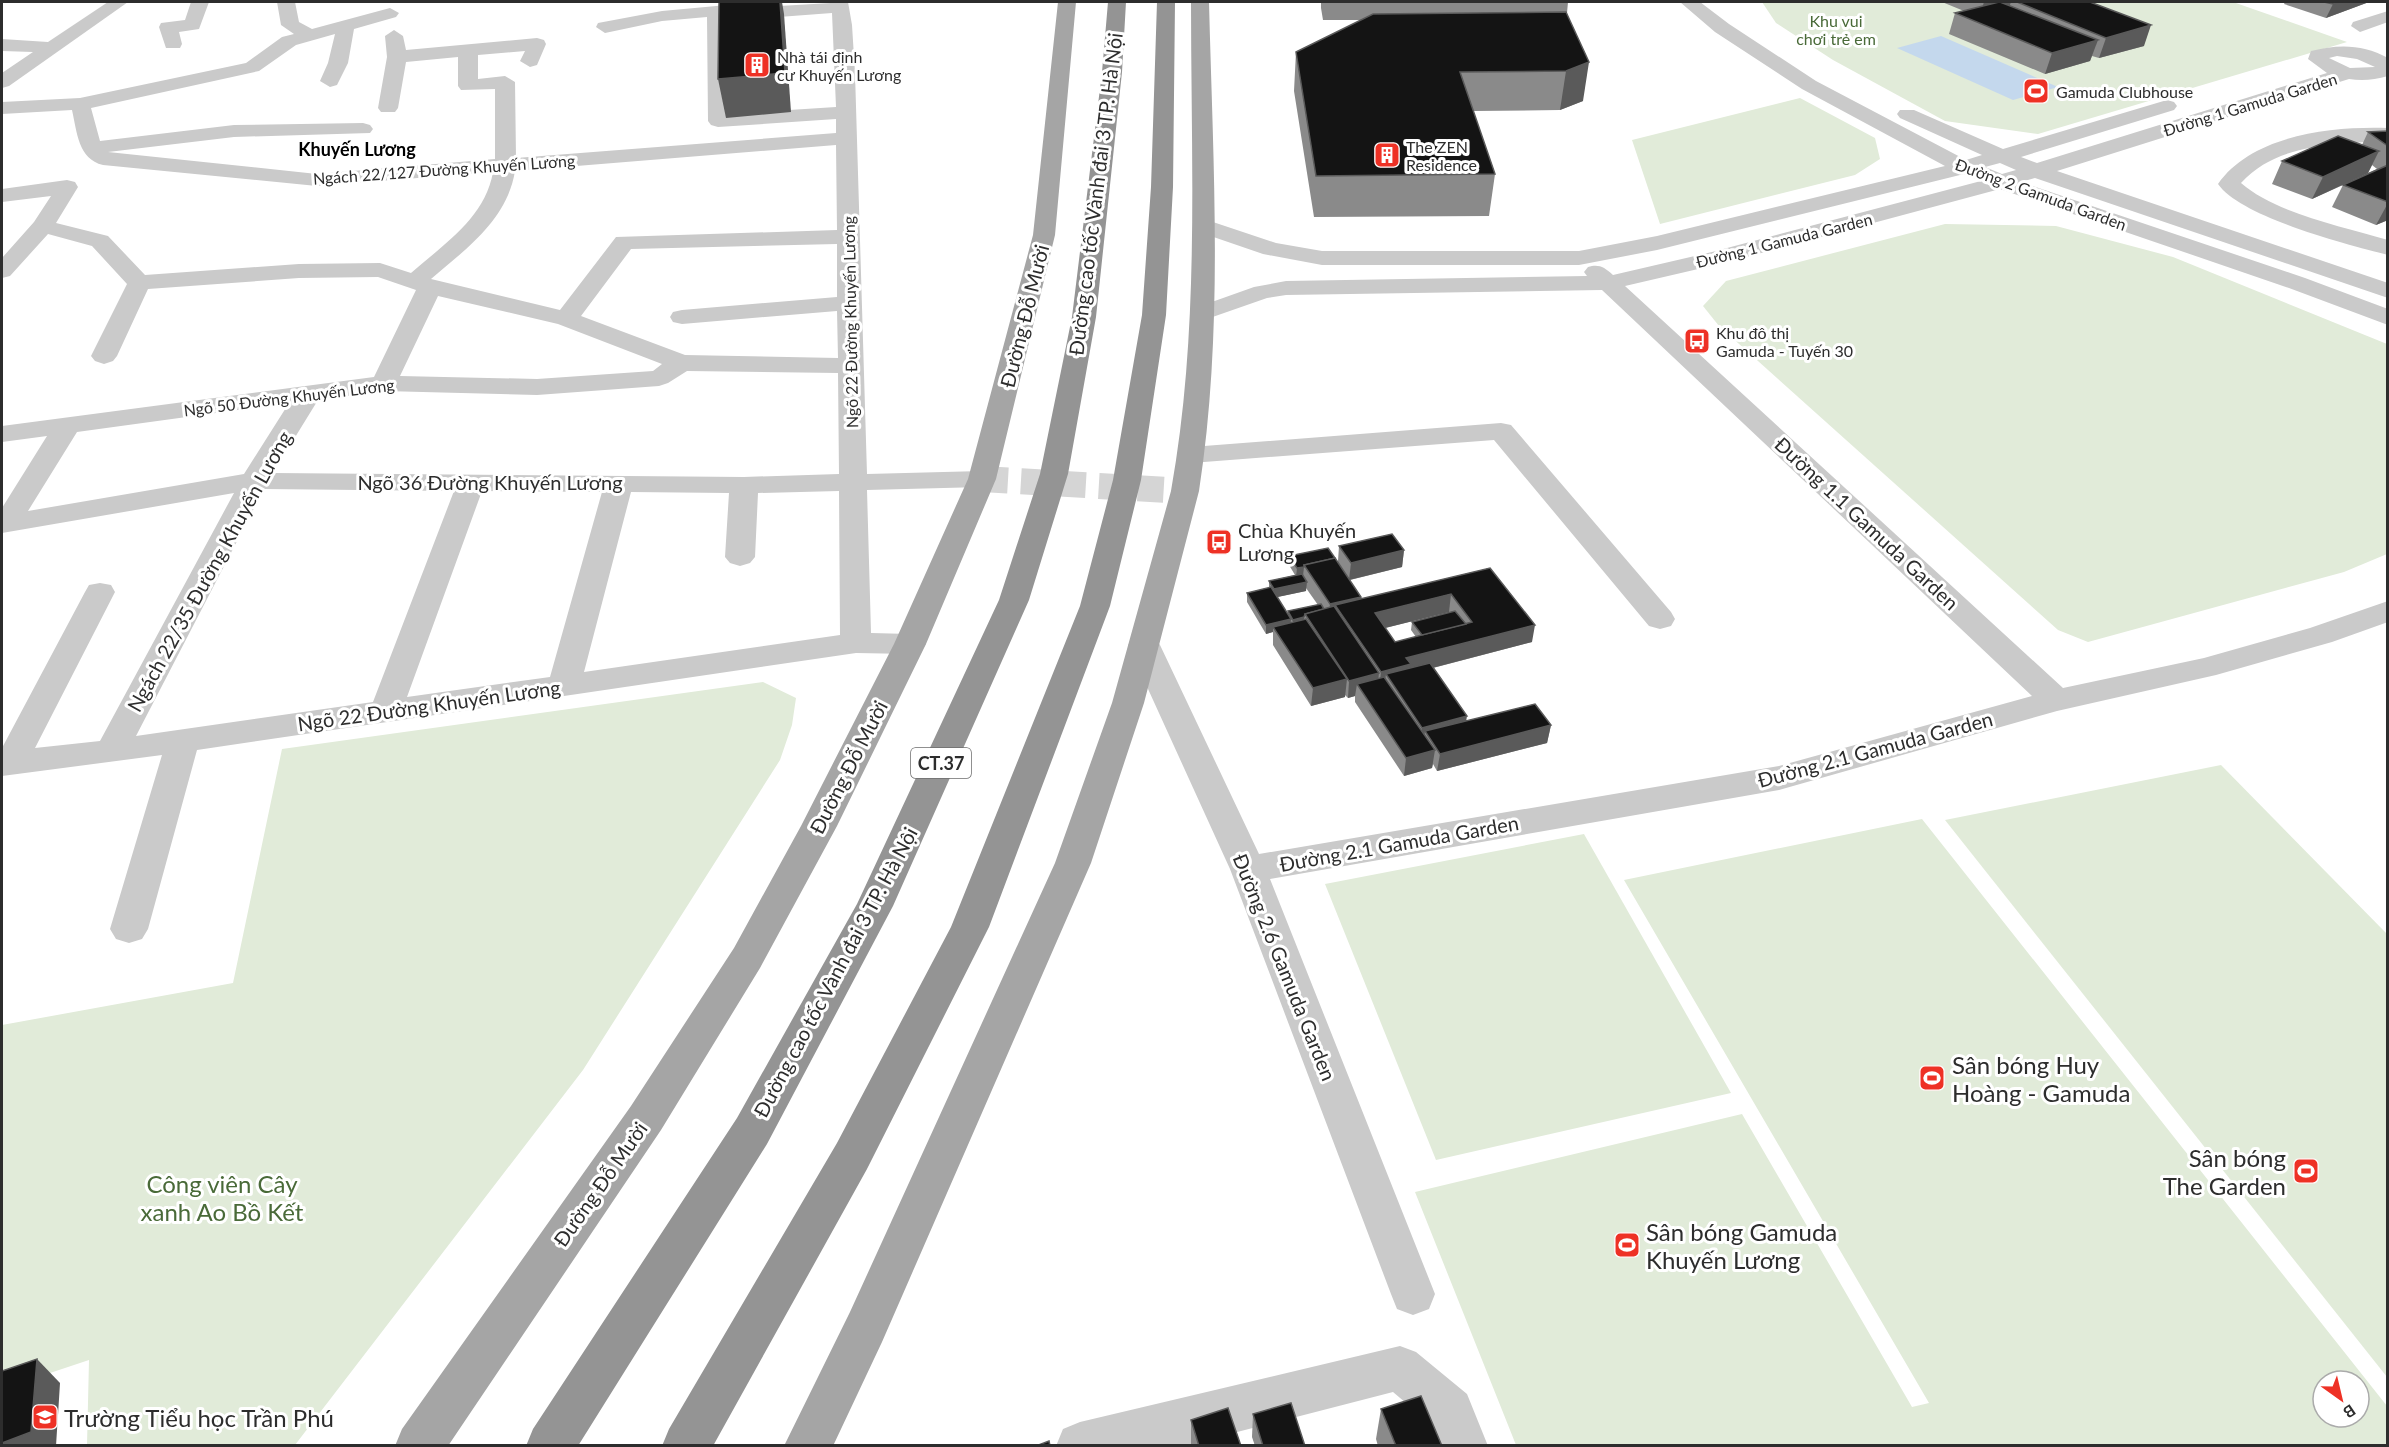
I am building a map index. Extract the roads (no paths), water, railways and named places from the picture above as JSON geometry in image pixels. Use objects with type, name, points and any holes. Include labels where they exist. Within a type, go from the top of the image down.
[{"type":"highway","name":"Đường cao tốc Vành đai 3 TP. Hà Nội","points":[[550,1446],[752,1131],[875,906],[1014,600],[1054,474],[1084,317],[1112,72],[1117,2]]},
{"type":"highway","points":[[686,1446],[852,1156],[970,927],[1095,606],[1127,480],[1154,315],[1162,187],[1166,2]]},
{"type":"main road","name":"Đường Đỗ Mười","points":[[419,1446],[646,1118],[747,958],[819,826],[910,644],[982,478],[1044,235],[1067,2]]},
{"type":"main road","points":[[808,1446],[866,1327],[1073,863],[1128,703],[1144,645],[1185,491],[1191,454],[1204,313],[1200,2]]},
{"type":"street","points":[[2,82],[118,2]]},
{"type":"street","points":[[173,44],[168,27],[192,25],[200,2]]},
{"type":"street","points":[[286,2],[290,25],[310,35]]},
{"type":"street","name":"Đường 2 Gamuda Garden","points":[[1689,2],[1722,28],[1809,85],[1965,167],[2078,209],[2297,283],[2388,318]]},
{"type":"street","points":[[605,27],[662,16],[832,3]]},
{"type":"street","points":[[832,3],[716,16],[718,121],[846,112]]},
{"type":"street","name":"Ngõ 22 Đường Khuyến Lương","points":[[832,3],[843,25],[856,643]]},
{"type":"street","points":[[2,108],[80,104],[252,68],[289,41],[346,25],[393,7],[397,57],[388,108]]},
{"type":"street","points":[[2360,26],[2388,16]]},
{"type":"street","points":[[330,81],[338,63],[346,25]]},
{"type":"street","points":[[2,45],[52,48]]},
{"type":"street","points":[[397,57],[537,45],[530,62]]},
{"type":"street","name":"Đường 1 Gamuda Garden","points":[[2297,66],[2318,59],[2318,55],[2324,52],[2351,51],[2388,45]]},
{"type":"street","points":[[384,383],[422,285],[484,216],[499,192],[504,166],[505,82],[468,86],[468,50]]},
{"type":"street","points":[[2318,59],[2323,64],[2348,73],[2378,74],[2385,70],[2386,65],[2378,60],[2351,51]]},
{"type":"street","name":"Đường 1 Gamuda Garden","points":[[1204,313],[1252,295],[1286,288],[1608,283],[1928,203],[2348,73]]},
{"type":"street","name":"Đường 1 Gamuda Garden","points":[[1204,226],[1271,249],[1322,258],[1579,258],[1657,243],[1965,167],[2189,99]]},
{"type":"street","points":[[80,104],[97,154]]},
{"type":"street","name":"Đường 2 Gamuda Garden","points":[[1889,104],[1933,127],[2036,171],[2388,291]]},
{"type":"street","points":[[1933,127],[2000,140],[2057,140]]},
{"type":"street","points":[[2,271],[43,226],[67,187],[97,154],[234,131],[363,129]]},
{"type":"street","points":[[1891,185],[1905,170],[1910,159],[1908,150],[1897,133]]},
{"type":"street","points":[[2386,134],[2301,143],[2242,167],[2234,174],[2229,184],[2236,192],[2266,208],[2388,248]]},
{"type":"street","name":"Ngách 22/127 Đường Khuyến Lương","points":[[97,154],[317,180],[846,138]]},
{"type":"street","points":[[2105,149],[2100,159],[2105,176],[2115,187],[2147,207]]},
{"type":"street","points":[[2,195],[67,187]]},
{"type":"street","points":[[1928,203],[2026,202],[2078,209]]},
{"type":"street","points":[[43,226],[100,241],[139,283]]},
{"type":"street","points":[[566,319],[624,242],[849,237]]},
{"type":"street","name":"Đường 1.1 Gamuda Garden","points":[[1579,258],[1678,346],[2056,700]]},
{"type":"street","points":[[139,283],[367,268],[380,270],[422,285],[566,319],[682,363],[851,366]]},
{"type":"street","points":[[104,356],[139,283]]},
{"type":"street","points":[[682,317],[850,303]]},
{"type":"street","name":"Ngõ 50 Đường Khuyến Lương","points":[[2,434],[384,383],[537,387],[658,378],[682,363]]},
{"type":"street","name":"Ngách 22/35 Đường Khuyến Lương","points":[[111,751],[254,481],[309,393]]},
{"type":"street","points":[[4,523],[66,426]]},
{"type":"street","points":[[1191,454],[1501,431],[1660,619]]},
{"type":"street","name":"Ngõ 36 Đường Khuyến Lương","points":[[4,523],[254,481],[744,485],[982,478]]},
{"type":"street","points":[[385,712],[472,482]]},
{"type":"street","points":[[564,685],[619,483]]},
{"type":"street","points":[[740,556],[744,485]]},
{"type":"street","points":[[6,763],[100,592]]},
{"type":"street","name":"Đường 2.1 Gamuda Garden","points":[[1248,869],[1779,778],[2056,700],[2205,668],[2321,635],[2388,611]]},
{"type":"street","name":"Ngõ 22 Đường Khuyến Lương","points":[[6,763],[183,741],[856,643],[910,644]]},
{"type":"street","name":"Đường 2.6 Gamuda Garden","points":[[1144,645],[1248,869],[1413,1294]]},
{"type":"street","points":[[129,929],[183,741]]},
{"type":"street","points":[[1080,1446],[1400,1368],[1450,1410],[1464,1446]]},
{"type":"water","points":[[1941,36],[2058,87],[2013,100],[1897,48]]},
{"type":"tunnel","points":[[982,479],[1185,491]]},
{"type":"place","name":"Nhà tái định cư Khuyến Lương","points":[[757,65]]},
{"type":"place","name":"Gamuda Clubhouse","points":[[2036,91]]},
{"type":"place","name":"The ZEN Residence","points":[[1387,155]]},
{"type":"place","name":"Khu đô thị Gamuda - Tuyến 30","points":[[1697,341]]},
{"type":"place","name":"Chùa Khuyến Lương","points":[[1219,542]]},
{"type":"place","name":"Sân bóng Huy Hoàng - Gamuda","points":[[1932,1078]]},
{"type":"place","name":"Sân bóng The Garden","points":[[2306,1171]]},
{"type":"place","name":"Sân bóng Gamuda Khuyến Lương","points":[[1627,1245]]},
{"type":"place","name":"Trường Tiểu học Trần Phú","points":[[45,1417]]},
{"type":"district","name":"Khuyến Lương","points":[[357,149]]},
{"type":"park label","name":"Khu vui chơi trẻ em","points":[[1836,29]]},
{"type":"park label","name":"Công viên Cây xanh Ao Bồ Kết","points":[[222,1197]]}]
